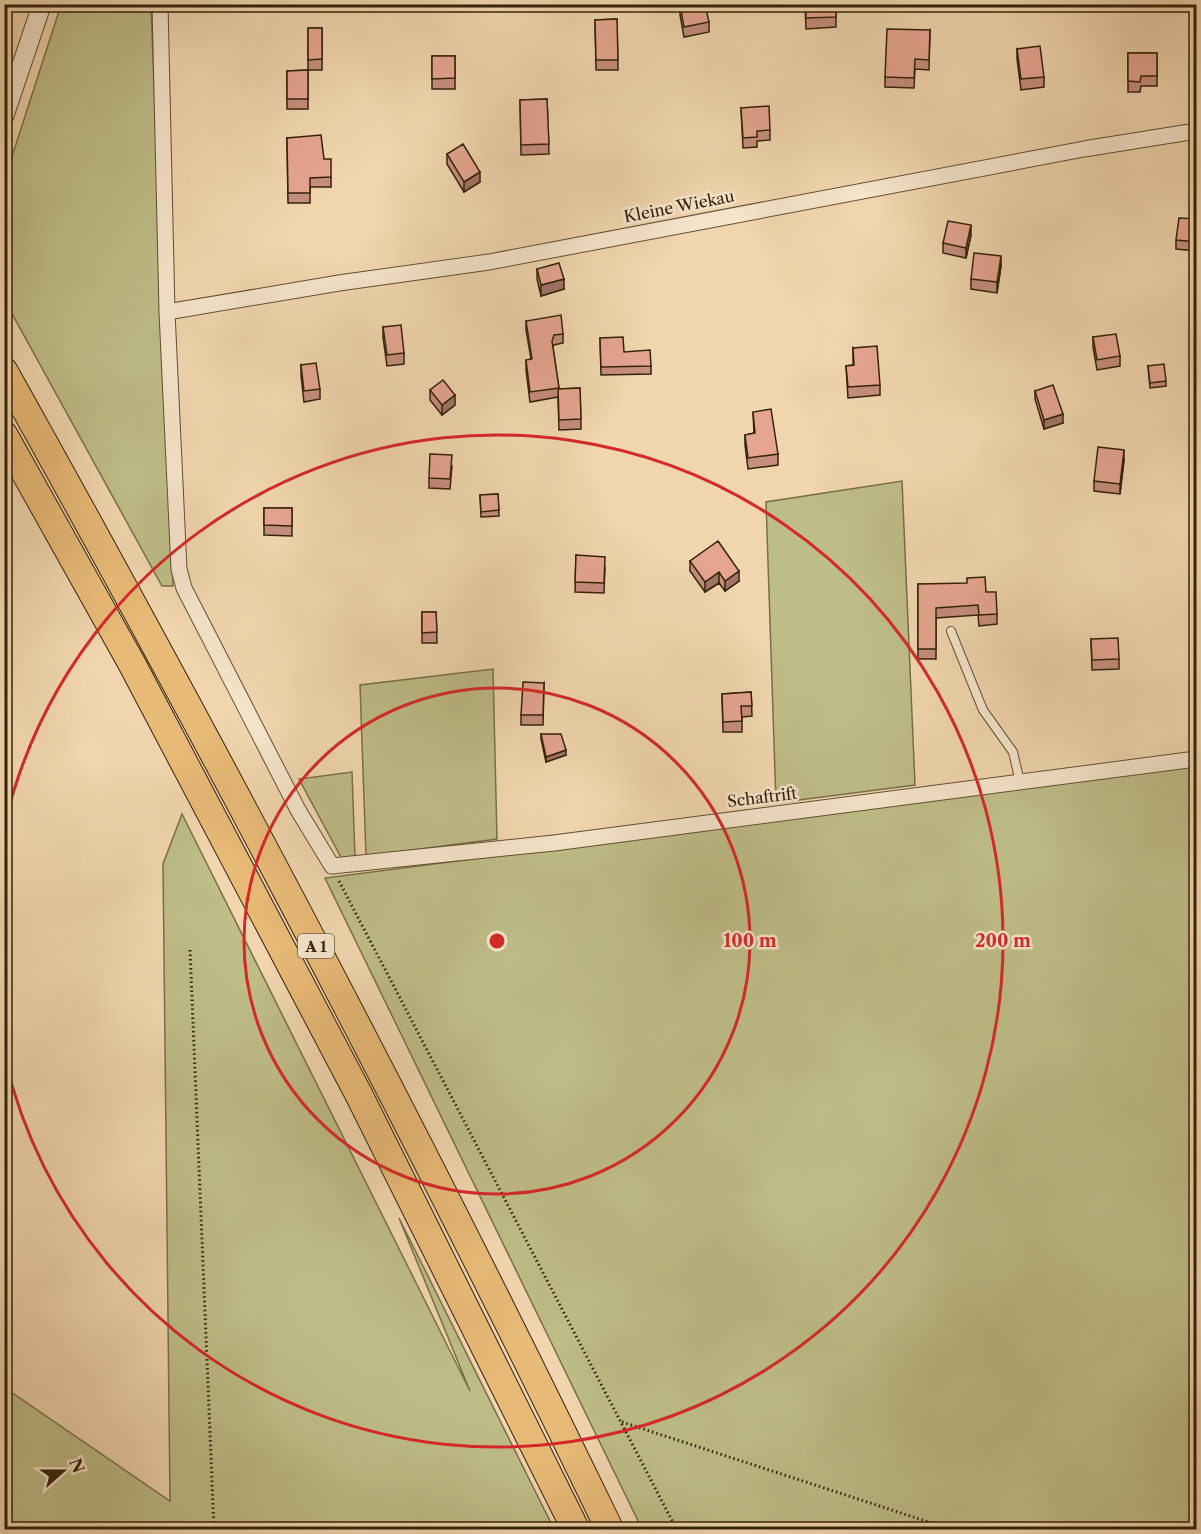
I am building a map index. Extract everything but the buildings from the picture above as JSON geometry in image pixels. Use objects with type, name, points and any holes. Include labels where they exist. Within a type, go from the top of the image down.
[{"type":"highway","name":"A 1","points":[[4,371],[161,652],[376,1060],[610,1530]]},
{"type":"highway","name":"A 1","points":[[4,435],[132,664],[359,1095],[576,1530]]},
{"type":"street","points":[[4,117],[42,4]]},
{"type":"street","points":[[160,4],[167,312],[179,569],[184,588],[298,810],[332,866]]},
{"type":"street","name":"Kleine Wiekau","points":[[167,312],[339,283],[489,262],[1084,149],[1197,131]]},
{"type":"street","name":"Schaftrift","points":[[332,866],[554,843],[1197,759]]},
{"type":"lane","points":[[951,631],[983,710],[1013,752],[1020,782]]},
{"type":"path","points":[[332,866],[677,1530]]},
{"type":"path","points":[[190,950],[214,1530]]},
{"type":"path","points":[[622,1422],[953,1530]]},
{"type":"shaded area","points":[[61,5],[151,5],[173,586],[162,586],[5,301],[5,178]]},
{"type":"shaded area","points":[[902,481],[915,785],[776,803],[766,502]]},
{"type":"shaded area","points":[[493,669],[497,839],[366,856],[360,685]]},
{"type":"shaded area","points":[[1196,766],[1196,1529],[642,1529],[325,878]]},
{"type":"shaded area","points":[[352,772],[355,857],[342,859],[299,779]]},
{"type":"shaded area","points":[[182,814],[470,1391],[399,1218],[554,1529],[5,1529],[5,1388],[170,1501],[163,864]]}]
